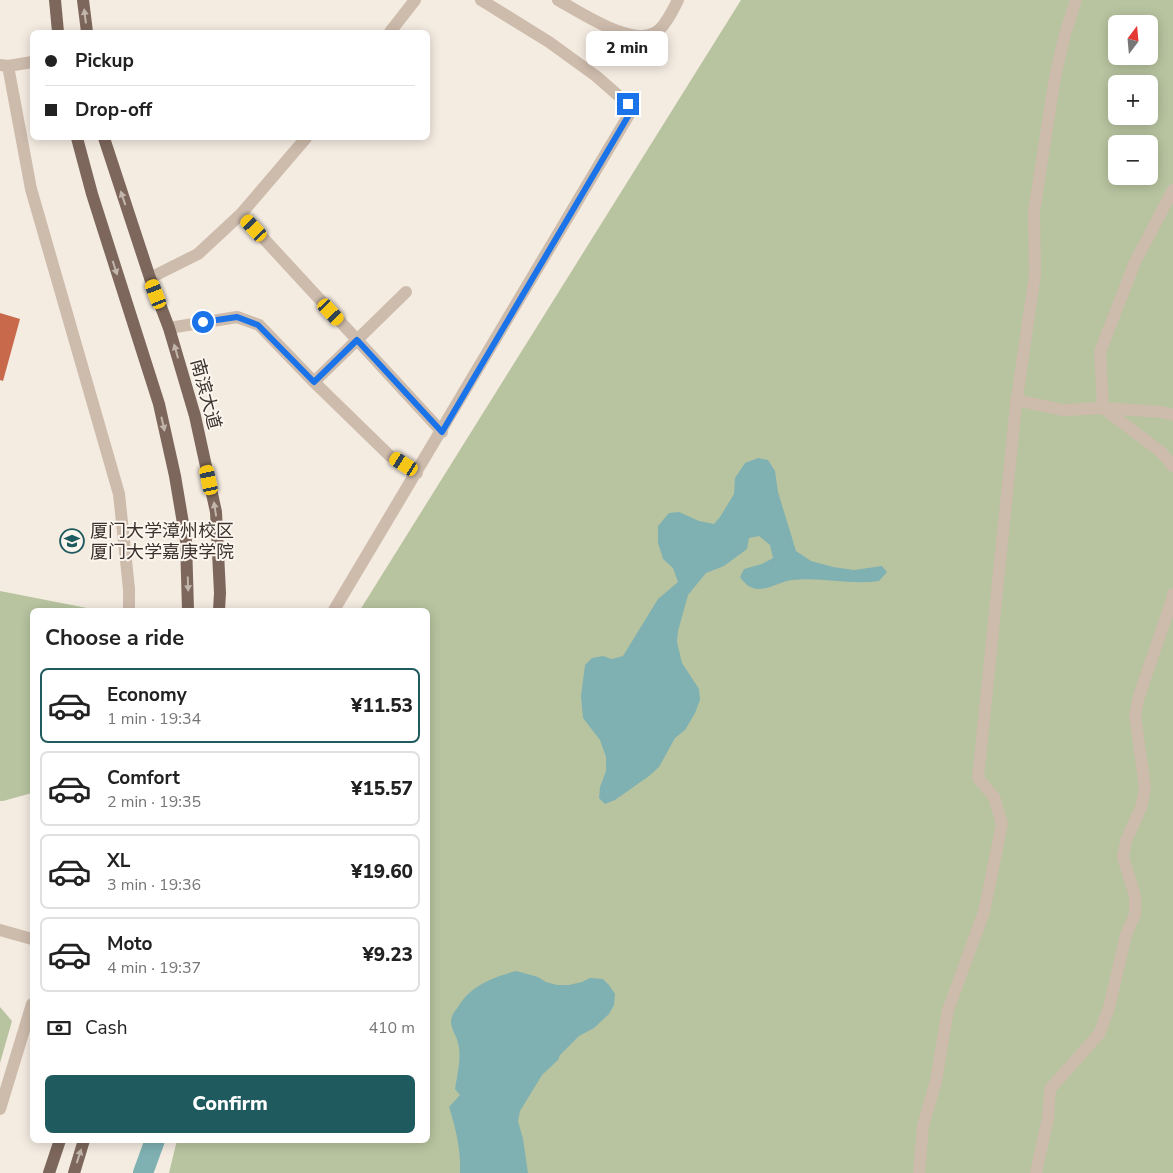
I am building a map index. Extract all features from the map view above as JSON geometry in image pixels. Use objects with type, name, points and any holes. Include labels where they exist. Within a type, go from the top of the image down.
[{"type":"main road","points":[[54,0],[58,30]]},
{"type":"main road","points":[[83,0],[87,30]]},
{"type":"main road","points":[[78,140],[92,194],[161,413],[175,476],[186,541],[188,608]]},
{"type":"main road","name":"南滨大道","points":[[105,140],[150,278],[169,328],[195,416],[216,512],[219,608]]},
{"type":"main road","points":[[50,1173],[59,1143]]},
{"type":"main road","points":[[74,1173],[83,1143]]},
{"type":"street","points":[[392,30],[415,0]]},
{"type":"street","points":[[335,608],[442,432],[630,113],[628,104],[596,76],[549,42],[482,0]]},
{"type":"street","points":[[558,0],[615,30],[636,37],[648,36],[659,31],[678,0]]},
{"type":"street","points":[[919,1173],[923,1126],[936,1081],[948,1010],[984,912],[1002,824],[994,796],[978,778],[1016,400],[1035,274],[1034,211],[1055,77],[1065,34],[1076,0]]},
{"type":"street","points":[[30,62],[4,66],[31,189],[119,494],[129,589],[128,608]]},
{"type":"street","points":[[150,278],[198,254],[241,214],[304,140]]},
{"type":"street","points":[[1173,190],[1135,262],[1100,352],[1104,408],[1160,452],[1173,466]]},
{"type":"street","points":[[241,214],[442,432]]},
{"type":"street","points":[[314,382],[406,292]]},
{"type":"street","points":[[169,328],[237,317],[258,325],[390,456],[417,473]]},
{"type":"street","points":[[1016,400],[1063,410],[1104,408],[1162,412],[1173,415]]},
{"type":"street","points":[[1036,1173],[1048,1118],[1050,1089],[1098,1034],[1109,1008],[1126,935],[1135,914],[1135,896],[1123,858],[1126,841],[1142,805],[1145,788],[1135,715],[1139,696],[1172,603],[1173,594]]},
{"type":"street","points":[[0,930],[30,938]]},
{"type":"street","points":[[0,1109],[30,1011]]},
{"type":"green space","points":[[741,0],[1173,0],[1173,1173],[169,1173],[176,1143],[430,1143],[430,608],[361,608]]},
{"type":"green space","points":[[0,591],[87,608],[30,608],[30,794],[0,801]]},
{"type":"green space","points":[[0,1007],[12,1021],[0,1063]]},
{"type":"water","points":[[758,458],[768,460],[775,471],[778,492],[796,551],[811,561],[833,567],[854,570],[882,566],[887,572],[879,581],[857,582],[804,579],[789,581],[763,589],[753,588],[740,577],[744,569],[762,564],[773,558],[770,545],[759,536],[749,538],[747,549],[724,566],[706,573],[688,595],[678,631],[677,642],[682,663],[699,689],[700,700],[695,713],[685,730],[675,738],[659,767],[615,800],[605,804],[599,798],[600,787],[606,771],[606,757],[600,740],[583,718],[581,696],[585,665],[592,658],[603,656],[612,659],[623,656],[658,599],[678,582],[673,568],[663,559],[658,543],[658,526],[669,513],[679,512],[699,521],[714,524],[734,494],[735,478],[745,463]]},
{"type":"water","points":[[516,971],[557,985],[569,985],[590,978],[603,979],[615,994],[614,1005],[609,1014],[594,1028],[579,1036],[542,1075],[520,1111],[518,1121],[523,1139],[528,1173],[460,1173],[458,1140],[449,1107],[460,1095],[455,1089],[460,1054],[452,1027],[452,1017],[469,993],[491,979]]},
{"type":"building","points":[[0,313],[20,319],[3,381],[0,380]]},
{"type":"waterway","points":[[143,1173],[154,1143]]},
{"type":"place","name":"厦门大学漳州校区 厦门大学嘉庚学院","points":[[72,541]]},
{"type":"route","points":[[203,322],[237,317],[258,325],[314,382],[357,340],[442,432],[630,113],[628,104]]}]
